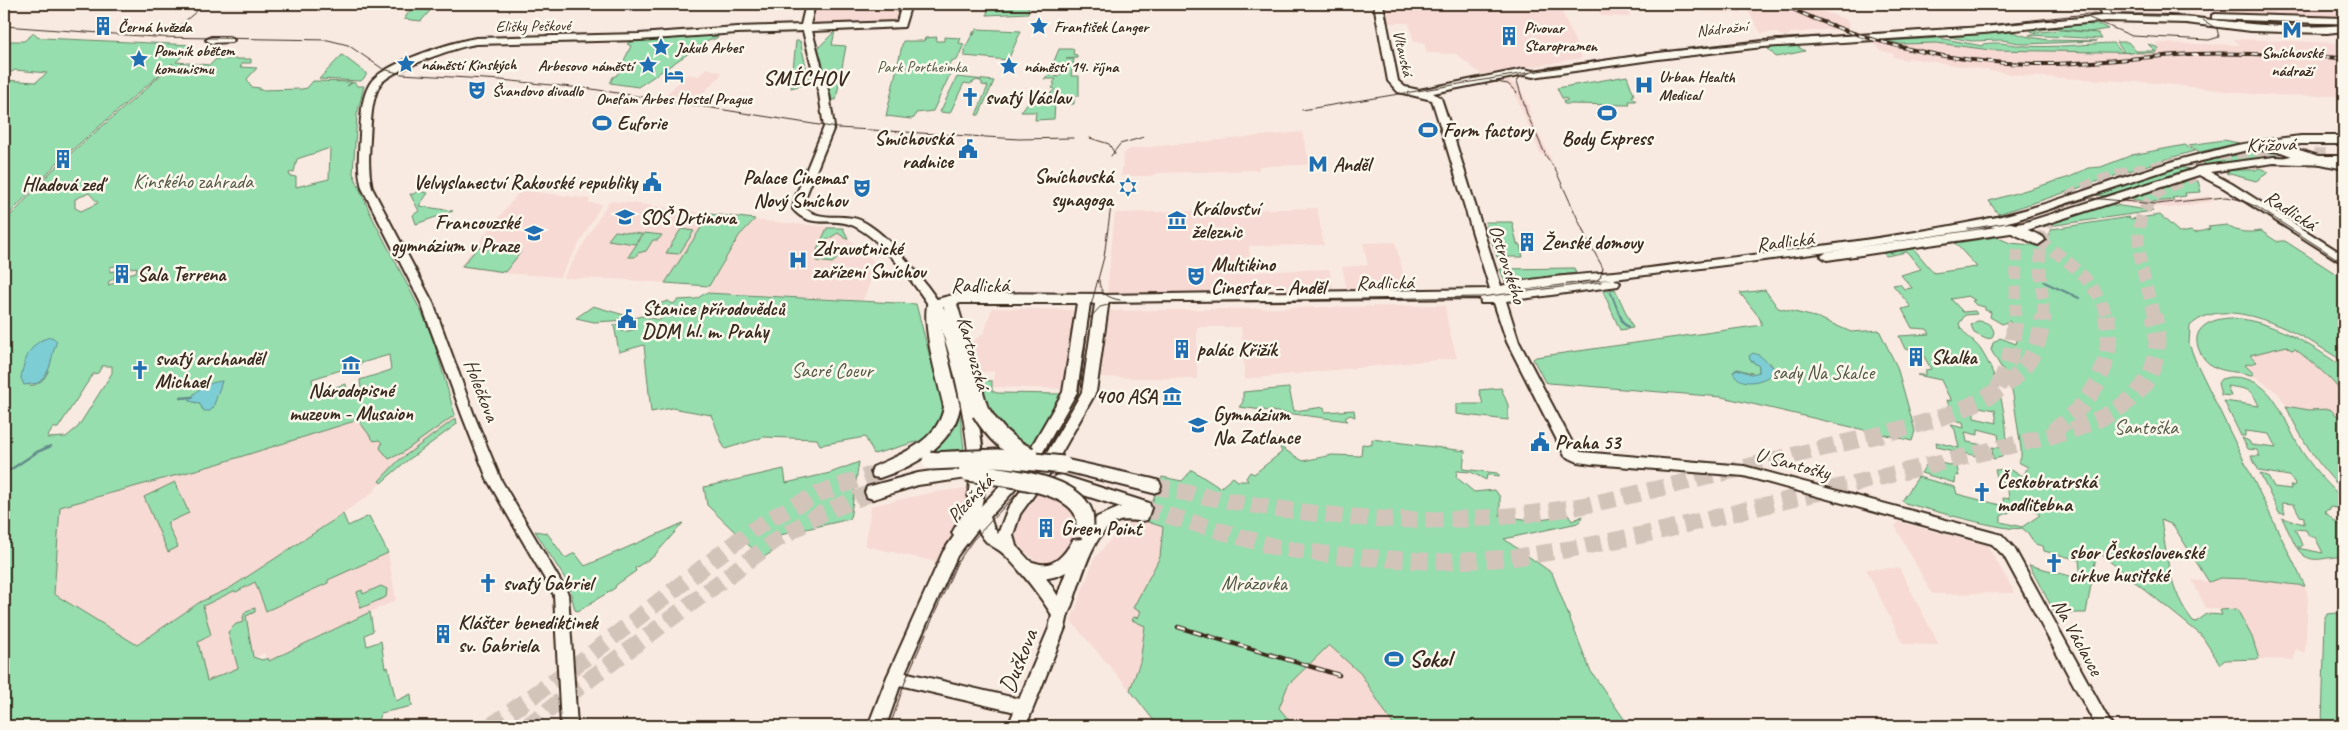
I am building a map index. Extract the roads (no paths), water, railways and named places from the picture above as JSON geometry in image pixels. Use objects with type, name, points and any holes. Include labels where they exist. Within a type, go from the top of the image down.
[{"type":"highway","points":[[2252,146],[2301,140],[2344,140]]},
{"type":"highway","points":[[2291,160],[2344,147]]},
{"type":"highway","points":[[2314,153],[2344,160]]},
{"type":"highway","points":[[2330,154],[2344,154]]},
{"type":"highway","points":[[1991,222],[2010,225],[2038,240],[2032,230],[2034,224]]},
{"type":"highway","points":[[2010,225],[2017,244]]},
{"type":"highway","points":[[942,304],[981,412],[996,435],[1017,451],[1063,465],[1153,486]]},
{"type":"highway","points":[[942,304],[934,327],[952,408],[950,419],[945,431],[934,441],[879,472],[932,469],[1026,474],[1061,481],[1141,511],[1112,517],[1090,531],[1072,557],[1060,569],[1042,571],[1027,567]]},
{"type":"highway","points":[[873,492],[967,457],[1002,458],[1063,465]]},
{"type":"highway","points":[[967,472],[1041,485],[1064,493],[1079,503],[1090,531],[1060,614]]},
{"type":"main road","points":[[810,4],[805,22],[806,28],[901,24],[906,4]]},
{"type":"main road","name":"Vltavská","points":[[1378,4],[1393,81],[1400,90],[1417,93]]},
{"type":"main road","name":"Nádražní","points":[[1417,93],[1524,72],[1543,73],[1658,56],[1763,44],[1983,30],[2105,11],[2344,21]]},
{"type":"main road","name":"Nádražní","points":[[2105,11],[2251,28],[2327,30],[2344,28]]},
{"type":"main road","name":"Elišky Peškové","points":[[387,73],[444,49],[468,42],[628,38],[806,28]]},
{"type":"main road","name":"Kartouzská","points":[[806,28],[824,94],[829,128],[800,198],[799,210],[808,217],[853,221],[862,226],[942,304],[969,413],[975,464],[976,500],[951,552]]},
{"type":"main road","points":[[211,40],[229,40]]},
{"type":"main road","name":"Holečkova","points":[[387,73],[375,84],[368,106],[363,174],[367,188],[427,303],[468,415],[495,481],[561,594],[569,726]]},
{"type":"main road","points":[[1417,93],[1436,98],[1451,86]]},
{"type":"main road","name":"Ostrovského","points":[[1436,98],[1463,178],[1470,213],[1513,342],[1570,452]]},
{"type":"main road","name":"Radlická","points":[[2010,225],[2173,164],[2252,146]]},
{"type":"main road","name":"Křížová","points":[[2252,146],[2314,153],[2344,167]]},
{"type":"main road","points":[[2195,159],[2194,163],[2199,171]]},
{"type":"main road","name":"Křížová","points":[[2199,171],[2225,165],[2291,160],[2344,167]]},
{"type":"main road","points":[[2173,164],[2187,166],[2199,171],[2222,186]]},
{"type":"main road","points":[[2222,186],[2217,174],[2218,170],[2225,165]]},
{"type":"main road","name":"Radlická","points":[[1101,303],[1498,295],[2010,225],[2034,224],[2199,171]]},
{"type":"main road","points":[[2179,178],[2200,179],[2222,186]]},
{"type":"main road","name":"Radlická","points":[[2222,186],[2344,260]]},
{"type":"main road","name":"Radlická","points":[[2222,186],[2344,268]]},
{"type":"main road","name":"Radlická","points":[[942,304],[1101,303],[1236,297],[1498,295],[1585,277],[1630,274],[1828,248],[1991,222]]},
{"type":"main road","name":"Plzeňská","points":[[877,726],[895,676],[951,552],[982,515],[1028,467],[1064,406],[1070,392],[1083,303]]},
{"type":"main road","name":"Plzeňská","points":[[1008,549],[1005,535],[1010,516],[1045,469],[1089,392],[1092,381],[1101,303]]},
{"type":"main road","name":"U Santošky","points":[[1570,452],[1578,457],[1592,459],[1744,471],[1977,532],[2001,542]]},
{"type":"main road","points":[[982,515],[984,526],[989,535],[998,544],[1008,549],[1027,567],[1060,614]]},
{"type":"main road","name":"Na Václavce","points":[[2001,542],[2104,726]]},
{"type":"main road","name":"Duškova","points":[[1017,726],[1057,628],[1060,614]]},
{"type":"main road","points":[[895,676],[1024,707]]},
{"type":"water","points":[[52,337],[57,341],[46,374],[38,383],[24,385],[21,378],[27,357],[39,342]]},
{"type":"water","points":[[1753,353],[1759,355],[1774,368],[1774,373],[1758,381],[1746,382],[1736,377],[1733,372],[1737,369],[1751,374],[1759,372],[1759,366],[1750,360],[1749,356]]},
{"type":"water","points":[[222,381],[213,408],[210,411],[204,411],[199,403],[189,401],[203,387]]},
{"type":"waterway","points":[[2044,282],[2079,298]]},
{"type":"waterway","points":[[1611,293],[1620,316]]},
{"type":"waterway","points":[[1620,315],[1623,323],[1628,327]]},
{"type":"waterway","points":[[180,398],[193,397]]},
{"type":"waterway","points":[[4,474],[37,452],[51,446]]},
{"type":"tunnel","points":[[2218,155],[2278,148]]},
{"type":"tunnel","points":[[2260,160],[2298,155],[2330,154]]},
{"type":"tunnel","points":[[2042,243],[2047,225],[2058,208],[2074,194],[2092,184],[2113,177],[2176,163]]},
{"type":"tunnel","points":[[2154,316],[2139,251],[2141,219],[2148,204],[2159,192],[2194,176]]},
{"type":"tunnel","points":[[2038,240],[2042,243]]},
{"type":"tunnel","points":[[2042,243],[2069,263],[2088,282],[2102,303],[2106,316]]},
{"type":"tunnel","points":[[2042,243],[2040,264],[2043,315]]},
{"type":"tunnel","points":[[2015,316],[2017,244]]},
{"type":"tunnel","points":[[1998,387],[2011,352],[2015,315]]},
{"type":"tunnel","points":[[1153,486],[1264,507],[1371,518],[1425,520],[1479,518],[1534,513],[1591,504],[1895,431],[1967,407],[2008,383],[2022,369],[2037,344],[2043,315]]},
{"type":"tunnel","points":[[2052,432],[2078,409],[2098,382],[2108,350],[2106,315]]},
{"type":"tunnel","points":[[1143,508],[1278,548],[1340,556],[1442,562],[1511,558],[1571,549],[1656,532],[2070,431],[2091,423],[2126,403],[2139,391],[2149,376],[2155,359],[2157,339],[2154,315]]},
{"type":"tunnel","points":[[491,726],[587,657],[741,538],[771,518],[818,494],[879,472]]},
{"type":"tunnel","points":[[527,726],[776,540],[823,513],[873,492]]},
{"type":"tram line","points":[[160,36],[177,28],[205,4]]},
{"type":"tram line","points":[[1302,110],[1647,53],[1806,38],[1979,26],[2087,14],[2188,17],[2257,23],[2344,24]]},
{"type":"tram line","points":[[2087,17],[2132,36],[2209,40],[2219,37],[2217,29],[2203,20]]},
{"type":"tram line","points":[[4,26],[155,37],[328,40],[348,45],[383,69],[402,74],[501,80],[592,89],[838,128],[1019,139],[1073,138]]},
{"type":"tram line","points":[[1529,73],[1520,77],[1517,81],[1527,114],[1546,156],[1555,169],[1586,237],[1603,268],[1600,278],[1591,283]]},
{"type":"tram line","points":[[1490,81],[1508,84],[1517,93]]},
{"type":"tram line","points":[[1114,152],[1120,144],[1144,137]]},
{"type":"tram line","points":[[1090,138],[1109,144],[1114,152]]},
{"type":"tram line","points":[[1111,156],[1114,152]]},
{"type":"tram line","points":[[1968,229],[2013,222],[2090,198],[2156,204],[2226,197],[2241,200],[2257,207],[2344,263]]},
{"type":"tram line","points":[[890,726],[906,679],[957,563],[973,540],[1018,492],[1036,469],[1076,400],[1081,382],[1090,309],[1104,257],[1111,206]]},
{"type":"tram line","points":[[1099,280],[1102,292],[1120,300]]},
{"type":"tram line","points":[[1089,319],[1100,307],[1116,303],[1481,297],[1601,282]]},
{"type":"railway","points":[[1781,4],[1812,18],[1876,40],[1942,56],[1976,61],[2064,64],[2214,54],[2270,54],[2344,58]]},
{"type":"railway","points":[[1178,627],[1339,675]]},
{"type":"place","name":"Černá hvězda","points":[[103,26]]},
{"type":"place","name":"František Langer","points":[[1039,26]]},
{"type":"place","name":"Smíchovské nádraží","points":[[2292,30]]},
{"type":"place","name":"Pivovar Staropramen","points":[[1509,36]]},
{"type":"place","name":"Jakub Arbes","points":[[661,47]]},
{"type":"place","name":"Pomník obětem komunismu","points":[[139,59]]},
{"type":"place","name":"náměstí Kinských","points":[[406,64]]},
{"type":"place","name":"Arbesovo náměstí","points":[[648,65]]},
{"type":"place","name":"náměstí 14. října","points":[[1009,66]]},
{"type":"place","name":"Onefam Arbes Hostel Prague","points":[[674,75]]},
{"type":"place","name":"Urban Health Medical","points":[[1644,85]]},
{"type":"place","name":"Švandovo divadlo","points":[[477,90]]},
{"type":"place","name":"svatý Václav","points":[[970,97]]},
{"type":"place","name":"Body Express","points":[[1607,113]]},
{"type":"place","name":"Euforie","points":[[602,123]]},
{"type":"place","name":"Form factory","points":[[1428,130]]},
{"type":"place","name":"Smíchovská radnice","points":[[968,149]]},
{"type":"place","name":"Hladová zeď","points":[[63,159]]},
{"type":"place","name":"Anděl","points":[[1318,164]]},
{"type":"place","name":"Velvyslanectví Rakouské republiky","points":[[652,182]]},
{"type":"place","name":"Smíchovská synagoga","points":[[1128,187]]},
{"type":"place","name":"Palace Cinemas Nový Smíchov","points":[[862,188]]},
{"type":"place","name":"SOŠ Drtinova","points":[[625,217]]},
{"type":"place","name":"Království železnic","points":[[1177,220]]},
{"type":"place","name":"Francouzské gymnázium v Praze","points":[[534,233]]},
{"type":"place","name":"Ženské domovy","points":[[1527,242]]},
{"type":"place","name":"Zdravotnické zařízení Smíchov","points":[[798,260]]},
{"type":"place","name":"Sala Terrena","points":[[122,274]]},
{"type":"place","name":"Multikino Cinestar – Anděl","points":[[1196,276]]},
{"type":"place","name":"Stanice přírodovědců DDM hl. m. Prahy","points":[[627,319]]},
{"type":"place","name":"palác Křižík","points":[[1182,349]]},
{"type":"place","name":"Skalka","points":[[1916,357]]},
{"type":"place","name":"Národopisné muzeum - Musaion","points":[[351,365]]},
{"type":"place","name":"svatý archanděl Michael","points":[[140,370]]},
{"type":"place","name":"400 ASA","points":[[1172,396]]},
{"type":"place","name":"Gymnázium Na Zatlance","points":[[1198,425]]},
{"type":"place","name":"Praha 53","points":[[1540,442]]},
{"type":"place","name":"Českobratrská modlitebna","points":[[1982,492]]},
{"type":"place","name":"Green Point","points":[[1046,528]]},
{"type":"place","name":"sbor Československé církve husitské","points":[[2054,563]]},
{"type":"place","name":"svatý Gabriel","points":[[488,583]]},
{"type":"place","name":"Klášter benediktinek sv. Gabriela","points":[[443,634]]},
{"type":"place","name":"Sokol","points":[[1394,659]]},
{"type":"district","name":"SMÍCHOV","points":[[805,78]]},
{"type":"park label","name":"Park Portheimka","points":[[922,66]]},
{"type":"park label","name":"Kinského zahrada","points":[[193,181]]},
{"type":"park label","name":"Sacré Coeur","points":[[832,370]]},
{"type":"park label","name":"sady Na Skalce","points":[[1823,372]]},
{"type":"park label","name":"Santoška","points":[[2146,427]]},
{"type":"park label","name":"Mrázovka","points":[[1254,583]]}]
